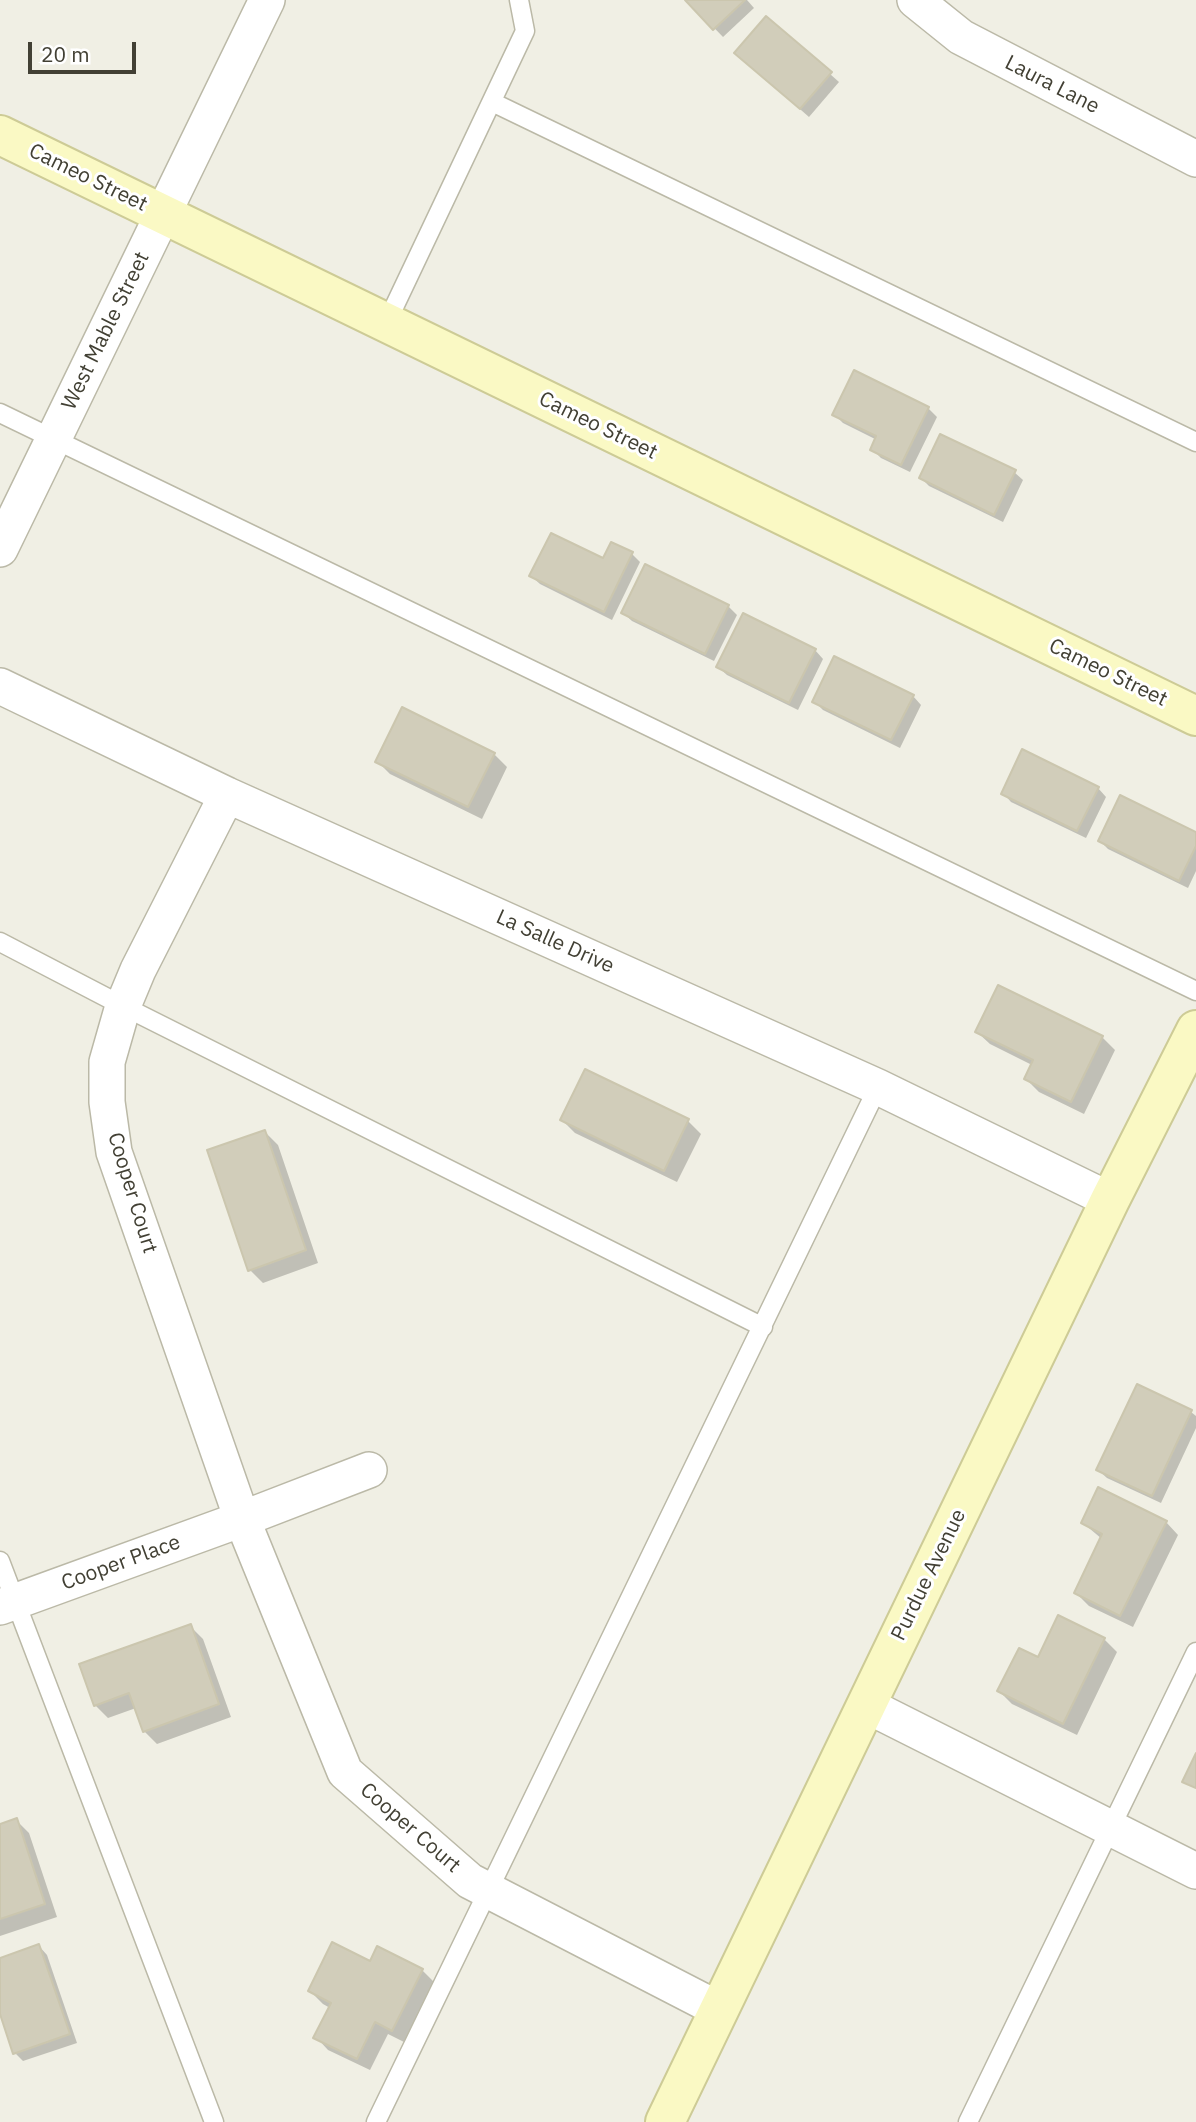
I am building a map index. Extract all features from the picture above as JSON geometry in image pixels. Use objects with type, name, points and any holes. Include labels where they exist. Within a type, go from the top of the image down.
[{"type":"street","name":"West Mable Street","points":[[0,549],[267,0]]},
{"type":"street","name":"Laura Lane","points":[[915,0],[961,37],[1196,159]]},
{"type":"street","name":"Cameo Street","points":[[0,135],[1196,716]]},
{"type":"street","name":"La Salle Drive","points":[[0,685],[227,795],[878,1087],[1110,1200]]},
{"type":"street","name":"Cooper Court","points":[[227,795],[138,970],[123,1006],[107,1062],[107,1102],[114,1152],[242,1519],[345,1772],[470,1881],[718,2009]]},
{"type":"street","name":"Purdue Avenue","points":[[665,2122],[1110,1200],[1196,1030]]},
{"type":"street","points":[[242,1519],[369,1470]]},
{"type":"street","name":"Cooper Place","points":[[8,1604],[242,1519]]},
{"type":"street","points":[[866,1705],[1196,1871]]},
{"type":"lane","points":[[386,324],[525,31],[519,0]]},
{"type":"lane","points":[[492,102],[1196,442]]},
{"type":"lane","points":[[0,413],[1196,991]]},
{"type":"lane","points":[[0,942],[763,1327]]},
{"type":"lane","points":[[376,2122],[878,1087]]},
{"type":"lane","points":[[0,1561],[8,1604],[214,2122]]},
{"type":"lane","points":[[968,2122],[1196,1652]]},
{"type":"building","points":[[685,0],[745,0],[713,30]]},
{"type":"building","points":[[766,16],[832,72],[800,109],[734,53]]},
{"type":"building","points":[[854,370],[929,407],[901,465],[870,450],[876,436],[832,415]]},
{"type":"building","points":[[940,434],[1016,470],[994,515],[919,478]]},
{"type":"building","points":[[551,533],[603,558],[611,542],[633,552],[604,612],[529,576]]},
{"type":"building","points":[[645,564],[729,605],[705,654],[621,613]]},
{"type":"building","points":[[743,613],[816,649],[789,703],[716,667]]},
{"type":"building","points":[[834,656],[914,695],[891,740],[812,702]]},
{"type":"building","points":[[402,707],[495,753],[468,807],[375,762]]},
{"type":"building","points":[[1022,749],[1099,787],[1077,831],[1001,794]]},
{"type":"building","points":[[1120,795],[1196,832],[1196,846],[1179,881],[1098,841]]},
{"type":"building","points":[[998,985],[1103,1036],[1071,1102],[1024,1079],[1033,1060],[975,1032]]},
{"type":"building","points":[[585,1069],[689,1119],[664,1171],[560,1120]]},
{"type":"building","points":[[265,1130],[306,1250],[248,1271],[207,1150]]},
{"type":"building","points":[[1137,1384],[1192,1410],[1152,1496],[1096,1470]]},
{"type":"building","points":[[1098,1487],[1167,1521],[1120,1616],[1074,1593],[1102,1534],[1081,1523]]},
{"type":"building","points":[[1058,1615],[1105,1638],[1063,1724],[997,1691],[1019,1648],[1038,1657]]},
{"type":"building","points":[[191,1624],[219,1704],[143,1732],[129,1693],[94,1706],[79,1664]]},
{"type":"building","points":[[1196,1753],[1196,1788],[1182,1782]]},
{"type":"building","points":[[17,1818],[45,1904],[0,1919],[0,1824]]},
{"type":"building","points":[[332,1942],[370,1961],[377,1946],[423,1969],[392,2031],[375,2022],[357,2059],[313,2038],[331,2003],[308,1991]]},
{"type":"building","points":[[39,1944],[70,2034],[13,2054],[0,2014],[0,1958]]}]
